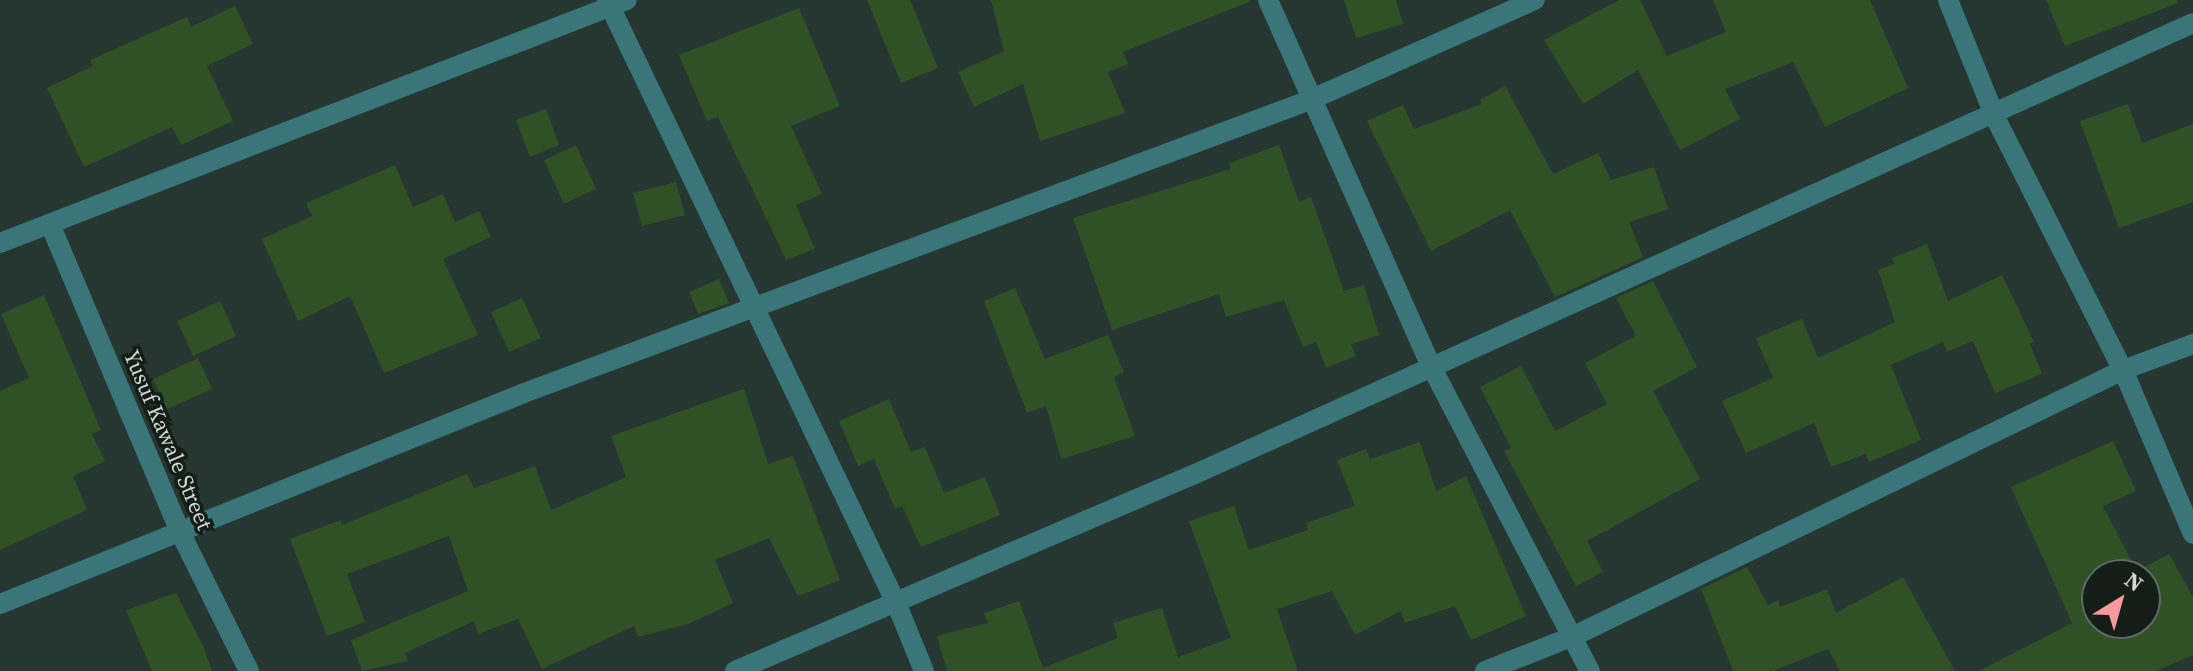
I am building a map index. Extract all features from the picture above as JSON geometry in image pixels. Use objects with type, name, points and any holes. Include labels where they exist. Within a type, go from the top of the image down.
[{"type":"street","points":[[1268,0],[1430,364],[1590,671]]},
{"type":"street","points":[[0,604],[751,307],[1310,100],[1535,0]]},
{"type":"street","points":[[1948,0],[1995,117],[2123,370],[2193,534]]},
{"type":"street","points":[[0,243],[615,2],[751,307],[897,605],[924,671]]},
{"type":"street","points":[[735,671],[897,605],[1430,364],[1995,117],[2193,23]]},
{"type":"street","name":"Yusuf Kawale Street","points":[[50,224],[180,532],[249,671]]},
{"type":"street","points":[[1485,671],[1574,636],[2123,370],[2193,344]]},
{"type":"building","points":[[867,0],[910,0],[938,68],[901,83]]},
{"type":"building","points":[[991,0],[1249,2],[1123,52],[1128,64],[1108,72],[1125,113],[1040,141],[1023,84],[974,107],[958,72],[1004,51]]},
{"type":"building","points":[[1344,0],[1396,0],[1403,24],[1356,38]]},
{"type":"building","points":[[1619,0],[1640,0],[1667,56],[1726,32],[1713,0],[1870,0],[1908,88],[1825,127],[1793,62],[1725,89],[1740,119],[1680,150],[1638,70],[1583,104],[1544,40]]},
{"type":"building","points":[[2046,0],[2177,0],[2178,3],[2065,46]]},
{"type":"building","points":[[235,6],[253,44],[207,66],[233,121],[181,145],[172,127],[84,167],[47,88],[93,66],[90,60],[187,17],[191,27]]},
{"type":"building","points":[[799,8],[840,106],[791,126],[822,194],[796,205],[815,249],[786,260],[718,117],[707,121],[679,55]]},
{"type":"building","points":[[1505,86],[1553,174],[1598,153],[1611,180],[1654,167],[1668,209],[1629,222],[1643,257],[1555,297],[1510,210],[1431,251],[1367,121],[1403,105],[1414,129],[1482,104],[1480,100]]},
{"type":"building","points":[[2128,104],[2142,143],[2193,124],[2193,202],[2119,228],[2080,121]]},
{"type":"building","points":[[546,109],[559,145],[530,157],[516,120]]},
{"type":"building","points":[[576,145],[596,189],[564,204],[544,160]]},
{"type":"building","points":[[1279,145],[1299,202],[1311,197],[1344,291],[1364,285],[1379,335],[1351,344],[1356,356],[1326,368],[1316,342],[1303,347],[1284,300],[1226,317],[1219,294],[1112,330],[1073,218],[1231,169],[1229,163]]},
{"type":"building","points":[[395,165],[413,207],[443,194],[455,222],[479,211],[491,237],[443,259],[478,335],[384,373],[350,296],[298,321],[262,239],[312,216],[306,203]]},
{"type":"building","points":[[676,182],[685,215],[642,226],[633,193]]},
{"type":"building","points":[[1927,244],[1948,301],[2002,275],[2034,342],[2030,344],[2042,374],[1995,393],[1973,341],[1947,352],[1943,342],[1891,365],[1921,440],[1869,462],[1866,454],[1831,467],[1814,423],[1746,453],[1722,401],[1773,378],[1756,338],[1802,319],[1818,358],[1895,322],[1878,270],[1894,264],[1892,258]]},
{"type":"building","points":[[719,279],[729,303],[698,314],[689,292]]},
{"type":"building","points":[[1653,281],[1697,367],[1653,391],[1700,479],[1587,541],[1603,572],[1576,586],[1504,451],[1511,448],[1480,387],[1521,366],[1555,431],[1607,404],[1585,363],[1636,336],[1616,298]]},
{"type":"building","points":[[1015,288],[1045,359],[1108,335],[1124,372],[1114,377],[1135,436],[1061,459],[1046,406],[1027,413],[984,301]]},
{"type":"building","points":[[44,295],[101,430],[92,434],[105,461],[73,476],[87,510],[0,550],[0,391],[29,378],[1,314]]},
{"type":"building","points":[[522,298],[541,338],[509,352],[491,312]]},
{"type":"building","points":[[220,301],[236,336],[193,356],[177,321]]},
{"type":"building","points":[[198,358],[212,389],[167,409],[153,379]]},
{"type":"building","points":[[744,389],[768,464],[793,456],[840,580],[798,596],[769,538],[715,560],[733,603],[688,624],[638,637],[634,626],[542,669],[518,619],[478,634],[474,621],[405,653],[408,661],[362,671],[351,640],[468,591],[449,536],[347,574],[365,622],[327,636],[290,539],[341,520],[342,525],[467,474],[474,488],[535,466],[551,510],[626,477],[611,436]]},
{"type":"building","points":[[889,399],[911,452],[925,447],[944,493],[985,477],[1000,515],[921,547],[902,506],[895,509],[874,459],[858,466],[839,421]]},
{"type":"building","points":[[2113,441],[2136,491],[2103,506],[2131,559],[2081,559],[2081,639],[2161,639],[2160,559],[2169,554],[2193,597],[2193,655],[2156,671],[1979,671],[2072,623],[2011,487]]},
{"type":"building","points":[[1420,442],[1436,491],[1466,476],[1526,616],[1471,640],[1455,606],[1405,623],[1401,611],[1355,635],[1332,591],[1277,609],[1298,671],[947,671],[937,636],[988,623],[984,613],[1019,601],[1043,668],[1118,638],[1113,623],[1162,608],[1178,657],[1231,638],[1189,521],[1234,506],[1249,550],[1308,530],[1306,523],[1355,506],[1337,460],[1366,449],[1370,459]]},
{"type":"building","points":[[1747,567],[1768,605],[1778,600],[1780,607],[1827,589],[1836,613],[1903,577],[1955,671],[1840,671],[1828,649],[1773,671],[1733,671],[1701,589]]},
{"type":"building","points":[[176,593],[212,671],[152,671],[126,610]]}]
